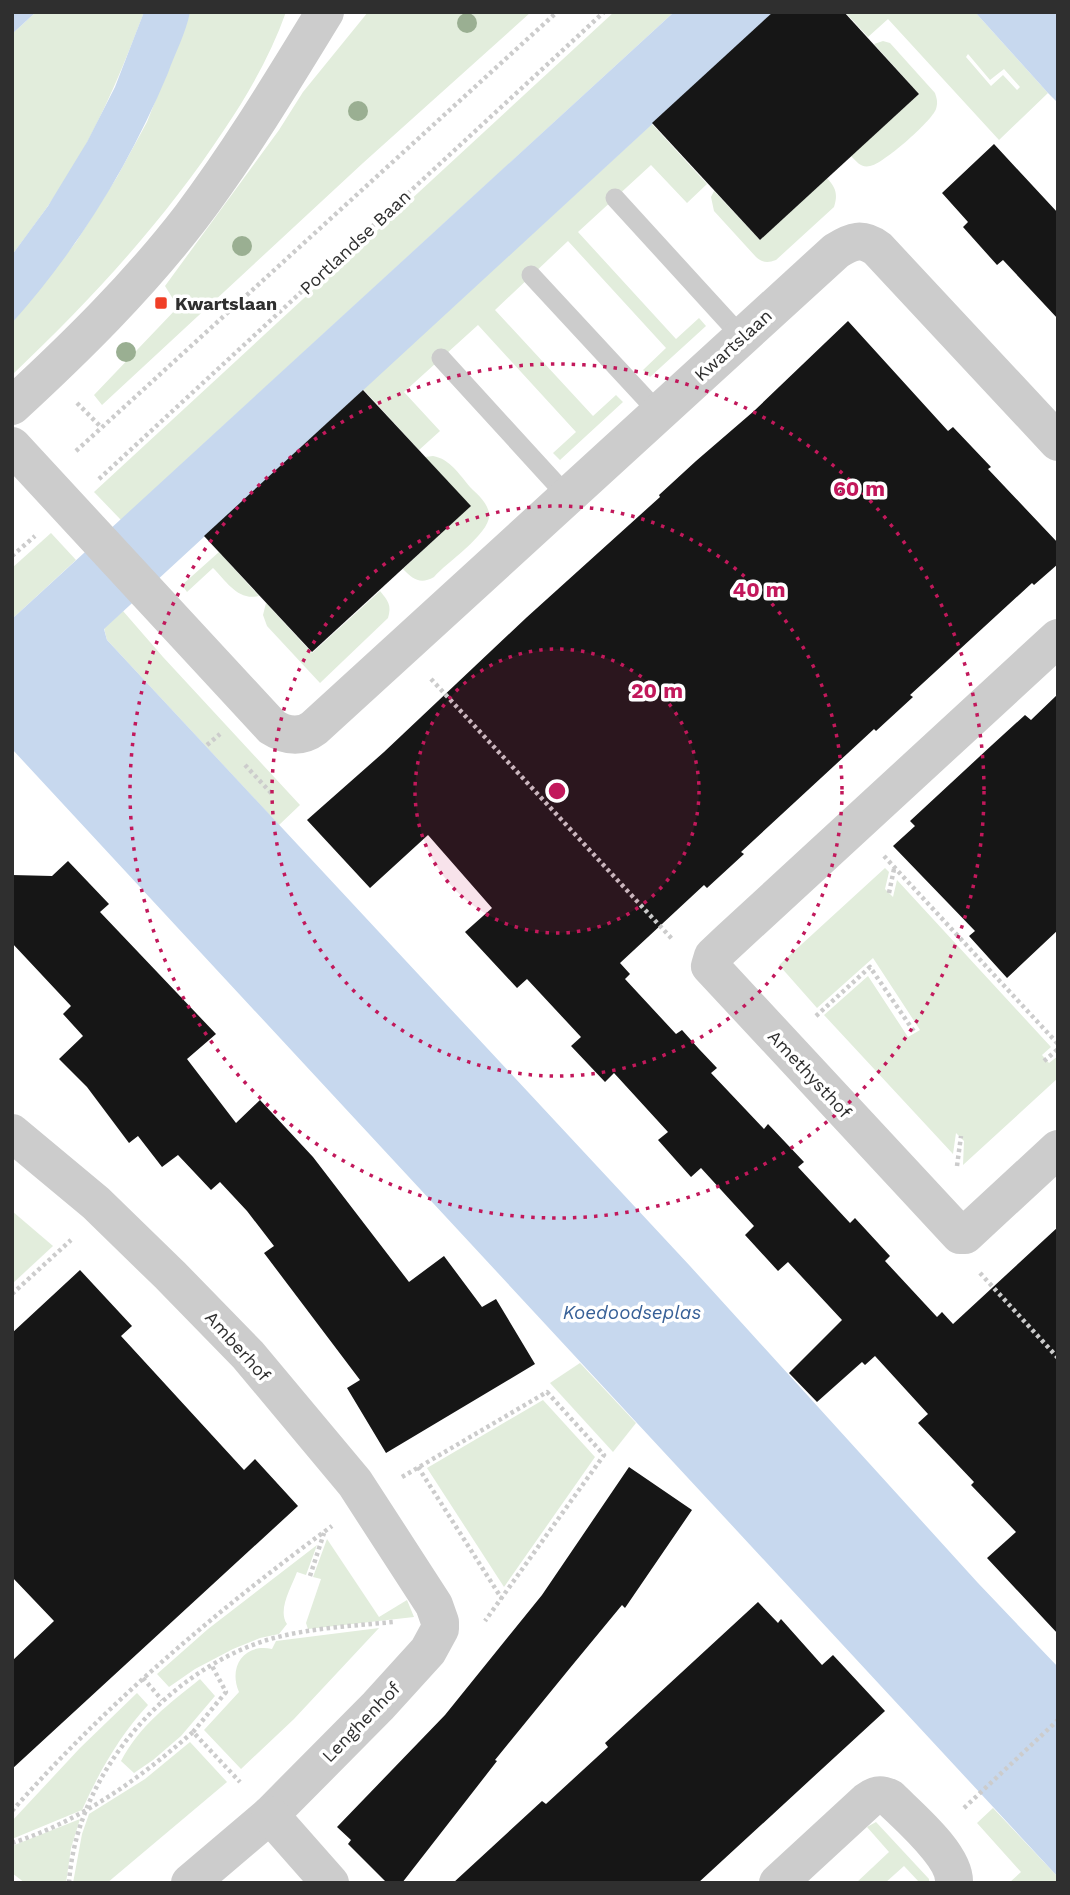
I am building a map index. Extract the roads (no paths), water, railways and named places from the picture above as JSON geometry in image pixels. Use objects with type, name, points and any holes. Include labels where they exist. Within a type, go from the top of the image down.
[{"type":"street","points":[[12,406],[113,309],[190,218],[257,123],[325,12]]},
{"type":"street","name":"Kwartslaan","points":[[12,446],[272,727],[292,735],[314,728],[836,251],[850,242],[868,242],[878,249],[1058,442]]},
{"type":"street","name":"Amethysthof","points":[[1058,638],[729,941],[713,957],[710,966],[960,1235],[965,1235],[1058,1149]]},
{"type":"street","name":"Amberhof","points":[[12,1133],[96,1203],[248,1355],[367,1501],[434,1605],[440,1622]]},
{"type":"street","name":"Lenghenhof","points":[[190,1883],[270,1815],[378,1706],[428,1651],[438,1635],[440,1622]]},
{"type":"street","points":[[778,1883],[867,1801],[881,1795],[890,1798],[932,1840],[949,1863],[954,1883]]},
{"type":"street","points":[[270,1815],[330,1883]]},
{"type":"lane","points":[[615,198],[742,337]]},
{"type":"lane","points":[[531,275],[659,413]]},
{"type":"lane","points":[[441,358],[568,497]]},
{"type":"water","points":[[12,12],[36,12],[12,34]]},
{"type":"water","points":[[144,12],[190,12],[168,73],[119,173],[59,266],[12,323],[12,255],[48,206],[87,142],[115,87]]},
{"type":"water","name":"Koedoodseplas","points":[[674,12],[774,12],[104,629],[107,640],[690,1266],[978,1583],[1058,1667],[1058,1877],[12,749],[12,619]]},
{"type":"water","points":[[975,12],[1058,12],[1058,103],[1048,93]]},
{"type":"place","name":"Kwartslaan","points":[[161,303]]}]
